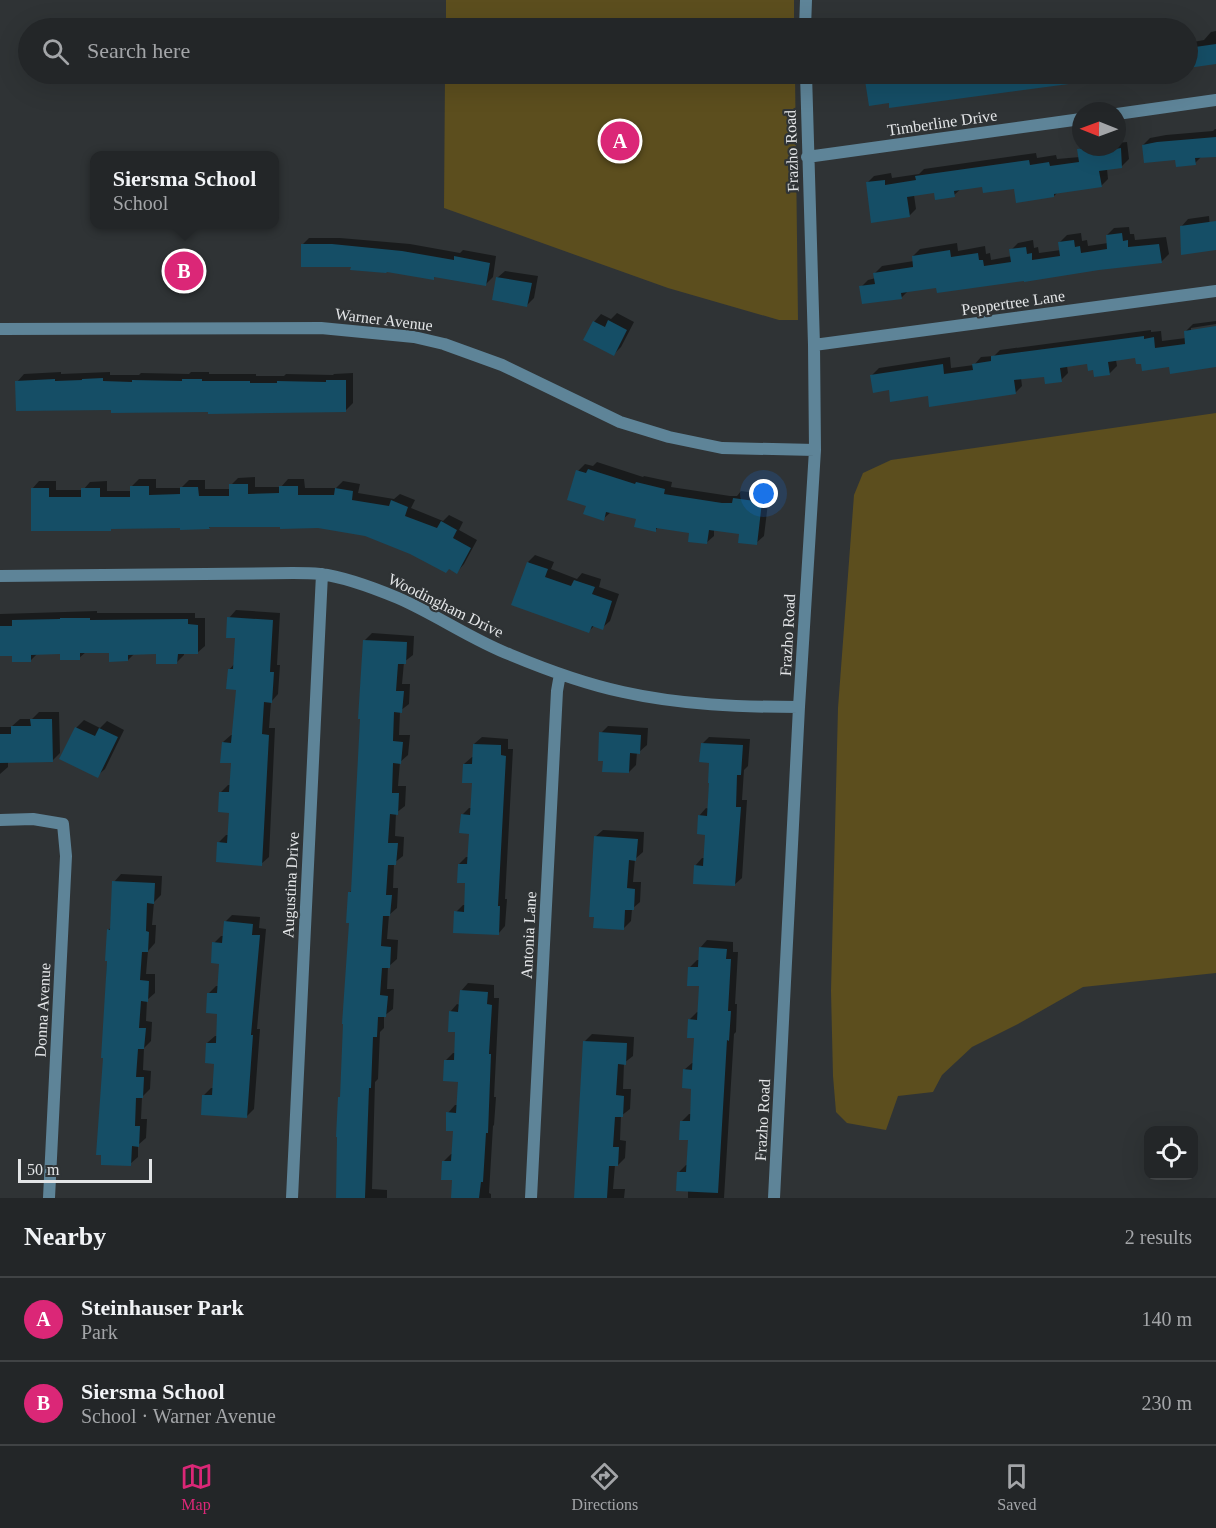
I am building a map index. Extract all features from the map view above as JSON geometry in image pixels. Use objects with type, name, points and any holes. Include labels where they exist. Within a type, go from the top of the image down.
[{"type":"street","points":[[805,18],[806,0]]},
{"type":"street","name":"Frazho Road","points":[[774,1198],[799,707],[815,450],[806,84]]},
{"type":"street","points":[[1126,113],[1216,100]]},
{"type":"street","name":"Timberline Drive","points":[[807,157],[1072,120]]},
{"type":"street","name":"Peppertree Lane","points":[[814,345],[1216,291]]},
{"type":"street","name":"Warner Avenue","points":[[0,328],[321,328],[414,337],[444,344],[502,365],[620,422],[669,437],[722,448],[815,450]]},
{"type":"street","name":"Woodingham Drive","points":[[0,576],[322,574],[362,584],[399,599],[470,637],[510,655],[560,674],[623,692],[681,702],[799,707]]},
{"type":"street","name":"Augustina Drive","points":[[292,1198],[322,574]]},
{"type":"street","name":"Antonia Lane","points":[[531,1198],[557,691],[560,674]]},
{"type":"street","name":"Donna Avenue","points":[[0,820],[33,819],[63,824],[66,856],[49,1198]]},
{"type":"shaded area","points":[[446,0],[794,0],[794,18],[446,18]]},
{"type":"shaded area","points":[[445,84],[795,84],[798,320],[779,320],[668,288],[444,208]]},
{"type":"shaded area","points":[[1216,413],[1216,973],[1083,987],[972,1047],[942,1075],[933,1092],[898,1096],[886,1130],[847,1123],[836,1112],[831,991],[838,708],[854,495],[863,473],[891,460]]},
{"type":"building","points":[[1216,44],[1216,64],[1198,67],[1198,47]]},
{"type":"building","points":[[866,84],[1069,84],[889,108],[889,103],[869,106]]},
{"type":"building","points":[[1216,137],[1216,157],[1195,158],[1196,165],[1176,167],[1175,160],[1144,163],[1142,145]]},
{"type":"building","points":[[1078,156],[1121,156],[1122,168],[1099,171],[1102,187],[1054,194],[1054,197],[1016,203],[1014,189],[983,193],[982,187],[954,191],[955,197],[935,200],[934,193],[907,197],[910,217],[871,223],[866,182],[885,180],[885,185],[916,180],[915,176],[1029,160],[1030,165],[1049,162],[1050,166],[1079,162]]},
{"type":"building","points":[[1216,221],[1216,250],[1181,255],[1180,226]]},
{"type":"building","points":[[1122,233],[1123,241],[1128,240],[1128,247],[1159,244],[1162,263],[937,293],[936,288],[901,293],[902,299],[862,304],[859,286],[875,284],[873,273],[913,267],[912,256],[950,250],[951,257],[978,253],[979,260],[983,260],[984,266],[1011,262],[1009,249],[1026,247],[1027,254],[1032,253],[1032,260],[1060,256],[1058,242],[1074,240],[1075,247],[1080,246],[1081,253],[1107,249],[1106,235]]},
{"type":"building","points":[[301,244],[332,244],[402,251],[454,260],[454,256],[490,263],[486,286],[434,277],[434,280],[387,272],[350,270],[351,267],[301,267]]},
{"type":"building","points":[[496,277],[532,283],[527,307],[492,300]]},
{"type":"building","points":[[608,320],[627,330],[614,356],[583,340],[593,321],[605,327]]},
{"type":"building","points":[[1216,326],[1216,367],[1170,374],[1169,367],[1142,371],[1141,364],[1136,364],[1135,358],[1108,362],[1110,375],[1094,377],[1093,370],[1088,371],[1087,364],[1060,368],[1062,382],[1045,384],[1044,377],[1014,380],[1016,394],[929,407],[928,396],[890,402],[889,390],[873,393],[870,375],[943,364],[944,374],[973,370],[972,364],[991,361],[991,356],[1144,336],[1144,339],[1154,337],[1155,348],[1185,344],[1184,331]]},
{"type":"building","points":[[103,378],[103,381],[132,382],[132,380],[202,379],[202,381],[250,381],[250,383],[346,380],[346,412],[208,414],[208,412],[111,413],[111,410],[16,411],[15,381]]},
{"type":"building","points":[[588,469],[635,484],[636,482],[665,489],[664,494],[722,503],[732,503],[733,498],[762,502],[757,545],[738,543],[739,534],[709,530],[707,544],[688,542],[689,533],[656,528],[656,532],[634,527],[636,519],[606,512],[604,521],[583,514],[586,506],[567,500],[576,470],[586,473]]},
{"type":"building","points":[[229,484],[248,484],[248,494],[279,493],[279,486],[298,486],[298,495],[334,495],[335,488],[353,491],[352,500],[389,506],[391,500],[408,507],[405,516],[437,528],[441,521],[457,530],[453,538],[471,548],[457,574],[449,569],[446,573],[410,554],[365,536],[318,528],[209,527],[210,529],[180,530],[180,528],[31,531],[31,488],[49,488],[49,497],[81,497],[81,488],[100,488],[100,497],[130,497],[130,486],[149,486],[149,495],[180,494],[180,487],[198,487],[199,496],[229,496]]},
{"type":"building","points":[[527,562],[548,569],[545,577],[571,586],[574,580],[595,587],[592,594],[612,601],[603,630],[592,626],[589,633],[511,605]]},
{"type":"building","points":[[227,617],[273,620],[270,672],[274,672],[272,703],[264,702],[262,734],[269,735],[262,866],[216,862],[217,842],[227,843],[229,813],[218,812],[219,792],[229,792],[231,763],[220,763],[222,742],[231,743],[236,690],[226,689],[228,669],[233,669],[235,638],[226,638]]},
{"type":"building","points":[[188,619],[188,624],[198,625],[198,654],[178,654],[177,664],[156,664],[156,654],[128,655],[128,661],[109,662],[109,653],[80,653],[80,660],[60,660],[60,654],[31,655],[31,662],[12,662],[12,656],[0,656],[0,626],[12,626],[12,620]]},
{"type":"building","points":[[363,640],[407,642],[406,664],[398,664],[396,691],[404,691],[402,713],[394,712],[393,741],[403,742],[401,764],[393,763],[392,793],[399,793],[398,815],[390,814],[388,843],[398,843],[396,865],[388,865],[386,895],[392,895],[390,916],[383,916],[381,946],[391,947],[390,968],[382,968],[380,995],[388,996],[386,1017],[378,1017],[377,1037],[373,1037],[365,1198],[336,1198],[336,1137],[349,923],[346,923],[348,892],[351,892]]},
{"type":"building","points":[[30,719],[52,719],[53,762],[0,763],[0,734],[11,734],[11,726],[31,726]]},
{"type":"building","points":[[75,727],[95,736],[99,728],[118,737],[98,778],[59,759]]},
{"type":"building","points":[[599,732],[641,735],[640,754],[630,753],[629,773],[602,772],[603,761],[598,761]]},
{"type":"building","points":[[701,743],[743,745],[741,775],[737,775],[736,807],[741,807],[735,886],[693,884],[694,865],[703,866],[705,835],[697,834],[698,815],[707,816],[709,783],[709,763],[699,762]]},
{"type":"building","points":[[473,744],[501,745],[501,755],[506,756],[498,906],[500,906],[499,935],[453,933],[454,911],[464,912],[465,883],[457,883],[458,864],[467,864],[469,834],[459,833],[461,814],[470,815],[472,783],[462,783],[463,764],[472,764]]},
{"type":"building","points":[[594,836],[638,839],[636,861],[629,860],[627,888],[635,889],[634,910],[625,910],[624,930],[593,928],[594,917],[589,917]]},
{"type":"building","points":[[112,881],[155,883],[154,904],[147,903],[148,952],[142,952],[140,980],[149,981],[148,1002],[141,1001],[139,1028],[146,1028],[144,1049],[138,1049],[136,1077],[144,1077],[143,1098],[136,1098],[135,1126],[140,1126],[139,1147],[132,1146],[131,1166],[101,1165],[101,1155],[96,1155],[103,1058],[101,1058],[107,961],[105,961],[107,929],[110,930]]},
{"type":"building","points":[[224,921],[253,924],[252,935],[260,935],[251,1035],[253,1035],[247,1118],[201,1115],[202,1095],[212,1095],[214,1064],[205,1063],[206,1043],[216,1043],[217,1014],[206,1013],[207,993],[217,993],[219,964],[211,963],[212,942],[222,943]]},
{"type":"building","points":[[699,947],[727,949],[726,959],[731,959],[728,1011],[731,1011],[729,1041],[727,1040],[718,1193],[676,1191],[677,1172],[686,1172],[688,1140],[679,1140],[680,1121],[690,1121],[691,1089],[682,1088],[683,1069],[692,1070],[694,1038],[687,1038],[688,1019],[697,1020],[699,986],[687,986],[688,967],[698,967]]},
{"type":"building","points":[[460,990],[488,992],[487,1004],[492,1005],[488,1133],[486,1133],[483,1182],[481,1182],[479,1198],[451,1198],[452,1180],[441,1180],[442,1161],[451,1161],[453,1131],[446,1131],[446,1112],[456,1113],[458,1082],[443,1081],[444,1060],[454,1060],[455,1032],[448,1032],[449,1011],[458,1012]]},
{"type":"building","points":[[583,1041],[627,1043],[626,1065],[618,1064],[616,1095],[624,1096],[623,1117],[615,1117],[613,1147],[619,1147],[618,1166],[609,1166],[607,1198],[574,1198]]},
{"type":"place","name":"Steinhauser Park","points":[[620,141]]},
{"type":"place","name":"Siersma School","points":[[184,271]]}]
